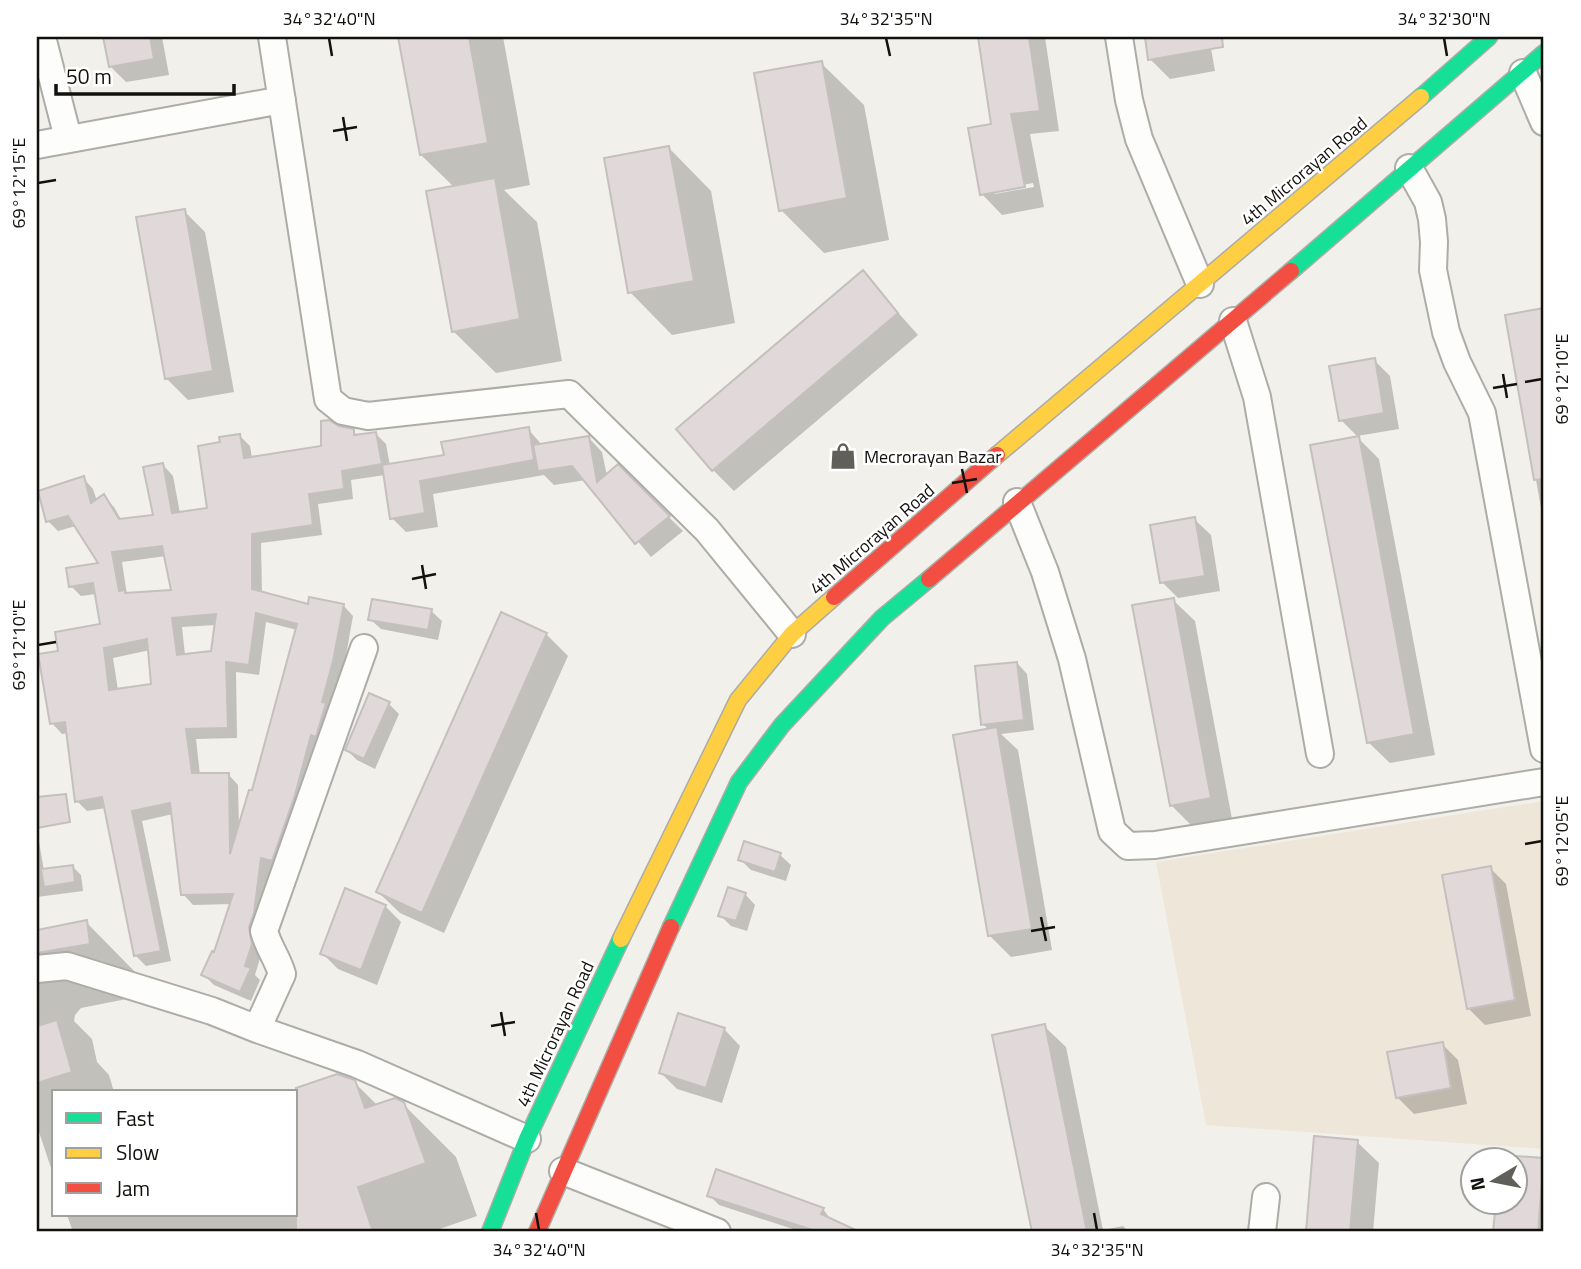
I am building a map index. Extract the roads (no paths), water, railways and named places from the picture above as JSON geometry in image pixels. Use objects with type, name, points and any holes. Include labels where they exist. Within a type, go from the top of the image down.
[{"type":"main road","name":"4th Microrayan Road","points":[[537,1232],[563,1171],[654,917],[738,700],[792,634],[999,453],[1200,284],[1228,268],[1489,37]]},
{"type":"main road","name":"4th Microrayan Road","points":[[490,1232],[527,1139],[654,917],[739,782],[782,724],[882,618],[1233,321],[1254,295],[1544,54]]},
{"type":"street","points":[[42,37],[68,138]]},
{"type":"street","points":[[272,37],[328,399],[343,411],[368,416],[569,394],[707,530],[792,634]]},
{"type":"street","points":[[1119,37],[1129,100],[1139,139],[1200,284]]},
{"type":"street","points":[[1522,73],[1544,122]]},
{"type":"street","points":[[37,145],[282,100]]},
{"type":"street","points":[[1409,168],[1428,202],[1432,219],[1433,271],[1446,332],[1457,362],[1482,413],[1544,749]]},
{"type":"street","points":[[1233,321],[1257,397],[1320,754]]},
{"type":"street","points":[[1017,502],[1045,572],[1072,659],[1112,831],[1128,846],[1154,845],[1544,782]]},
{"type":"street","points":[[257,1029],[282,974],[269,949],[264,931],[364,648]]},
{"type":"street","points":[[37,969],[66,966],[212,1010],[257,1029],[357,1063],[527,1139]]},
{"type":"street","points":[[563,1171],[717,1232]]},
{"type":"street","points":[[1262,1232],[1266,1197]]},
{"type":"place","name":"Mecrorayan Bazar","points":[[843,456]]}]
